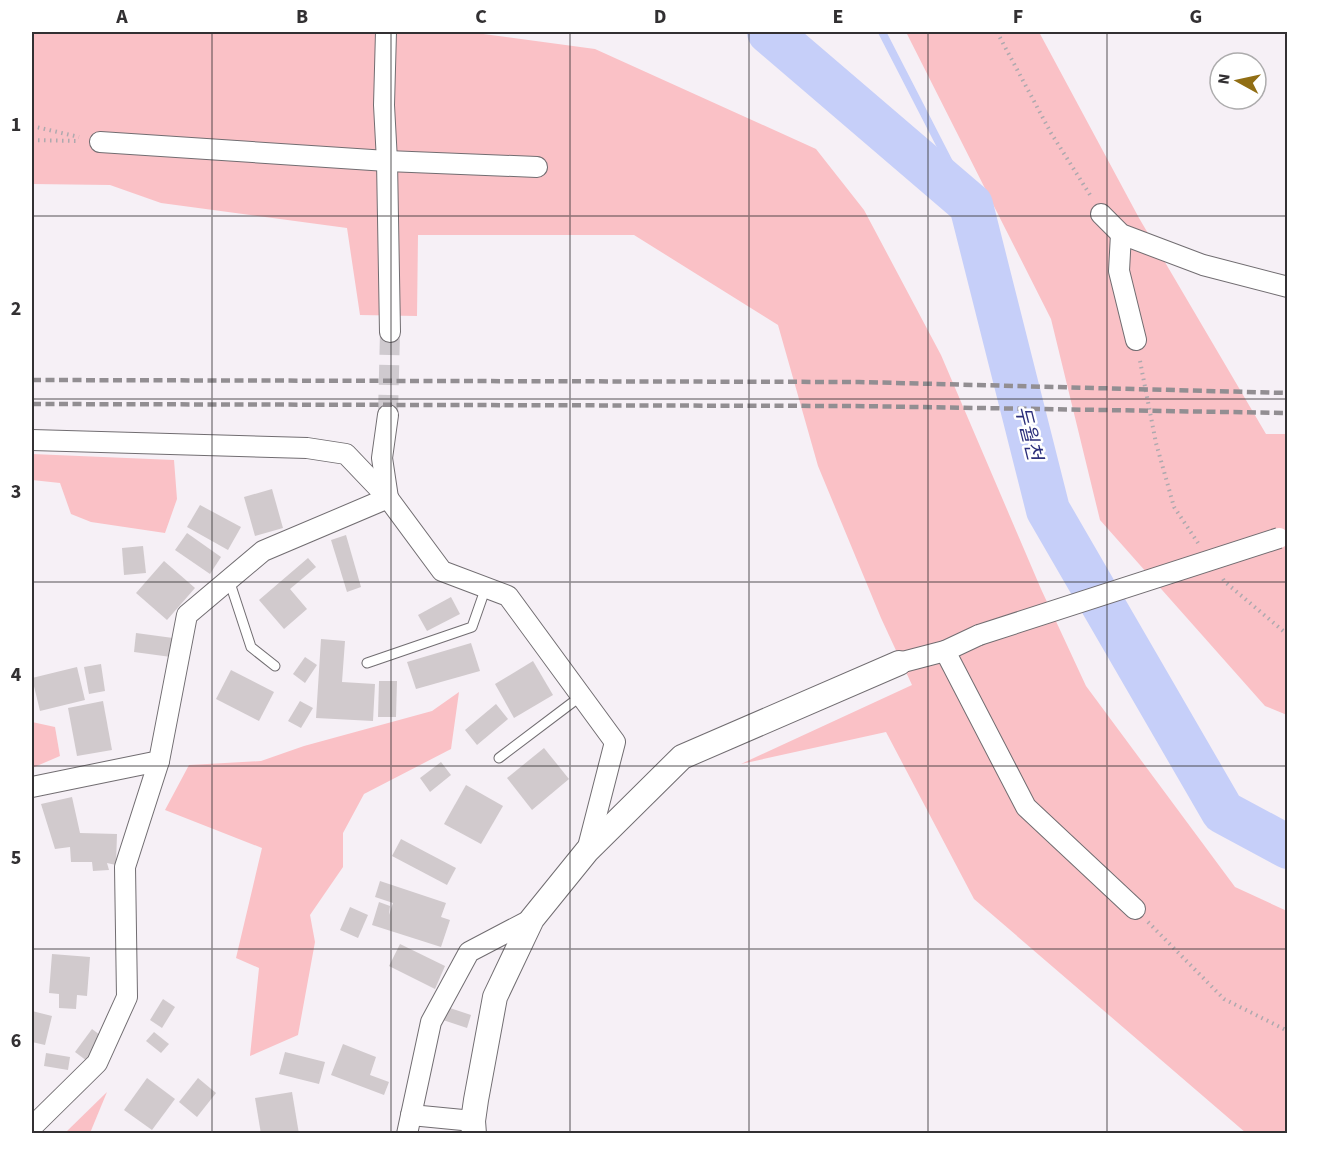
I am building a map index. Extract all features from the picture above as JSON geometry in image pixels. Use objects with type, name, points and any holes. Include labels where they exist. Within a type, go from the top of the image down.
[{"type":"street","points":[[386,32],[384,105],[390,332]]},
{"type":"street","points":[[100,142],[387,161],[537,167]]},
{"type":"street","points":[[1101,214],[1121,234],[1203,265],[1287,287]]},
{"type":"street","points":[[1121,234],[1119,271],[1136,340]]},
{"type":"street","points":[[388,415],[382,458],[388,498]]},
{"type":"street","points":[[32,441],[308,448],[346,454],[388,498],[442,571],[508,596],[615,742],[587,851]]},
{"type":"street","points":[[32,1127],[97,1063],[127,997],[124,867],[159,761],[187,615],[263,551],[388,498]]},
{"type":"street","points":[[532,919],[469,952],[431,1022],[409,1124],[474,1127],[476,1100],[495,997],[532,919],[587,851],[682,757],[899,663],[945,651],[979,635],[1283,536]]},
{"type":"street","points":[[945,651],[1026,807],[1134,909]]},
{"type":"street","points":[[32,787],[159,761]]},
{"type":"lane","points":[[229,580],[251,647],[275,666]]},
{"type":"lane","points":[[367,663],[472,627],[486,587]]},
{"type":"lane","points":[[499,758],[581,696]]},
{"type":"path","points":[[997,32],[1051,133],[1101,214]]},
{"type":"path","points":[[32,126],[100,142]]},
{"type":"path","points":[[32,140],[100,142]]},
{"type":"path","points":[[1136,340],[1156,443],[1174,507],[1200,545]]},
{"type":"path","points":[[1219,573],[1225,582],[1287,635]]},
{"type":"path","points":[[1134,909],[1224,999],[1287,1031]]},
{"type":"shaded area","points":[[32,32],[468,32],[595,49],[816,149],[864,210],[941,355],[1041,589],[1086,686],[1235,887],[1287,911],[1287,1133],[1246,1133],[974,899],[886,732],[741,764],[912,685],[881,618],[818,466],[778,325],[634,235],[418,235],[417,316],[360,315],[347,228],[161,203],[110,185],[32,184]]},
{"type":"shaded area","points":[[906,32],[1039,32],[1139,218],[1266,434],[1287,434],[1287,715],[1265,706],[1100,520],[1051,319]]},
{"type":"shaded area","points":[[32,454],[174,460],[177,499],[165,533],[91,522],[71,514],[60,483],[32,480]]},
{"type":"shaded area","points":[[459,692],[451,749],[364,794],[343,833],[343,867],[310,915],[315,942],[298,1035],[250,1056],[259,968],[236,958],[262,848],[165,810],[189,765],[261,761],[304,746],[432,711]]},
{"type":"shaded area","points":[[32,722],[55,727],[60,756],[32,768]]},
{"type":"shaded area","points":[[107,1092],[90,1133],[65,1133]]},
{"type":"building","points":[[272,489],[283,528],[255,536],[244,497]]},
{"type":"building","points":[[200,505],[241,527],[228,550],[187,527]]},
{"type":"building","points":[[187,533],[221,557],[210,574],[175,550]]},
{"type":"building","points":[[346,535],[361,587],[347,592],[331,540]]},
{"type":"building","points":[[143,546],[146,573],[124,575],[122,548]]},
{"type":"building","points":[[308,558],[316,567],[290,589],[307,609],[284,629],[259,600]]},
{"type":"building","points":[[164,561],[195,588],[167,620],[136,593]]},
{"type":"building","points":[[451,597],[460,614],[427,631],[418,615]]},
{"type":"building","points":[[136,633],[173,638],[171,657],[134,652]]},
{"type":"building","points":[[321,639],[345,641],[342,682],[375,684],[373,721],[316,718]]},
{"type":"building","points":[[471,643],[480,671],[416,689],[407,662]]},
{"type":"building","points":[[305,657],[317,665],[305,683],[293,674]]},
{"type":"building","points":[[533,661],[553,695],[514,718],[495,684]]},
{"type":"building","points":[[101,664],[105,691],[89,694],[84,667]]},
{"type":"building","points":[[77,667],[85,700],[40,711],[32,678]]},
{"type":"building","points":[[231,670],[274,692],[259,721],[216,699]]},
{"type":"building","points":[[379,681],[397,681],[396,717],[378,717]]},
{"type":"building","points":[[103,701],[112,750],[77,756],[68,708]]},
{"type":"building","points":[[300,701],[313,708],[301,728],[288,721]]},
{"type":"building","points":[[496,704],[508,719],[477,745],[465,730]]},
{"type":"building","points":[[544,748],[569,779],[532,810],[507,778]]},
{"type":"building","points":[[441,762],[451,775],[430,792],[420,778]]},
{"type":"building","points":[[466,785],[503,806],[481,844],[444,824]]},
{"type":"building","points":[[72,797],[80,833],[117,834],[116,865],[107,863],[109,870],[93,871],[92,862],[71,862],[70,847],[55,849],[41,804]]},
{"type":"building","points":[[401,839],[456,868],[447,885],[392,856]]},
{"type":"building","points":[[380,881],[446,903],[441,917],[450,920],[441,947],[372,925],[379,902],[390,906],[389,915],[393,903],[375,897]]},
{"type":"building","points":[[350,907],[368,915],[358,938],[340,930]]},
{"type":"building","points":[[400,944],[445,966],[435,989],[389,966]]},
{"type":"building","points":[[52,954],[90,957],[87,996],[77,995],[76,1009],[59,1008],[59,994],[49,993]]},
{"type":"building","points":[[163,999],[175,1007],[162,1028],[150,1020]]},
{"type":"building","points":[[447,1007],[471,1015],[467,1028],[443,1020]]},
{"type":"building","points":[[32,1011],[52,1016],[45,1045],[32,1042]]},
{"type":"building","points":[[92,1029],[104,1038],[87,1061],[75,1052]]},
{"type":"building","points":[[154,1032],[169,1044],[161,1053],[146,1041]]},
{"type":"building","points":[[343,1044],[376,1057],[370,1075],[389,1082],[384,1095],[331,1075]]},
{"type":"building","points":[[285,1052],[325,1062],[319,1084],[279,1074]]},
{"type":"building","points":[[46,1053],[70,1057],[68,1070],[44,1066]]},
{"type":"building","points":[[147,1078],[175,1099],[152,1130],[124,1110]]},
{"type":"building","points":[[198,1078],[216,1093],[197,1117],[179,1102]]},
{"type":"building","points":[[292,1092],[299,1134],[261,1134],[255,1098]]},
{"type":"waterway","name":"두월천","points":[[769,32],[971,205],[1048,510],[1223,812],[1288,847]]},
{"type":"waterway","points":[[882,32],[971,205]]},
{"type":"tunnel","points":[[388,415],[390,332]]},
{"type":"railway","points":[[32,380],[859,382],[1288,393]]},
{"type":"railway","points":[[32,404],[855,406],[1288,413]]}]
